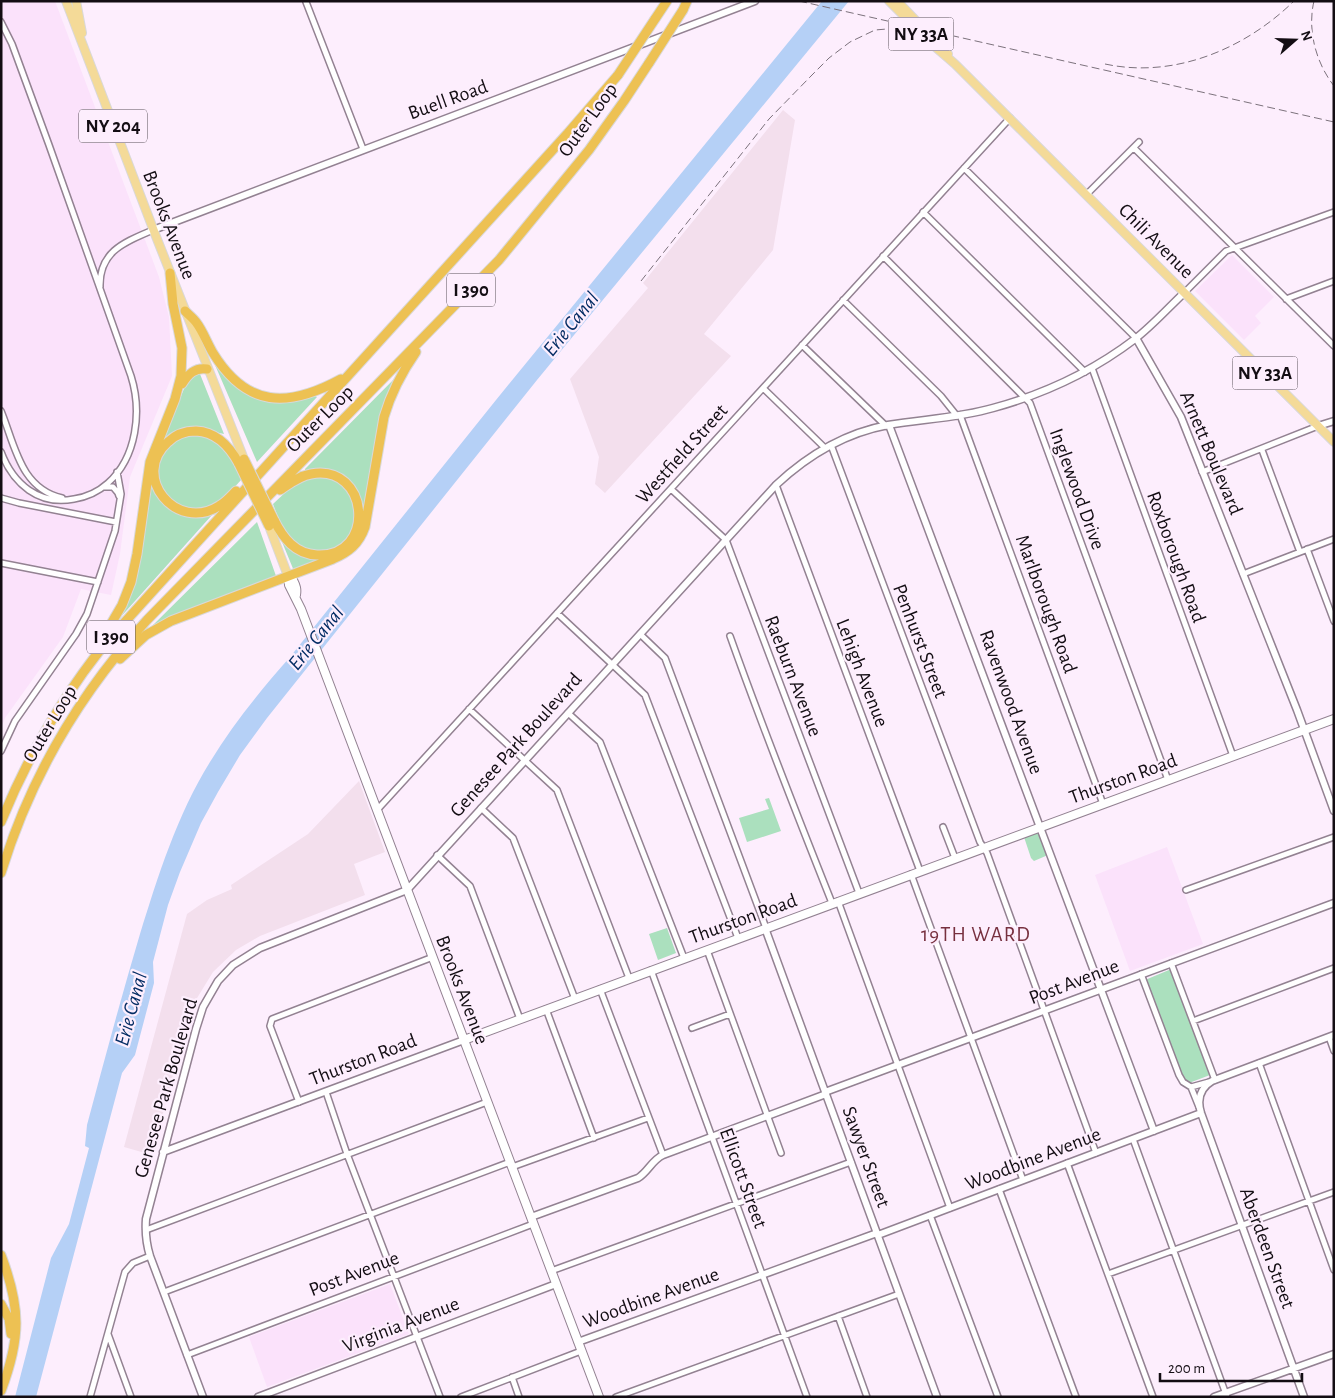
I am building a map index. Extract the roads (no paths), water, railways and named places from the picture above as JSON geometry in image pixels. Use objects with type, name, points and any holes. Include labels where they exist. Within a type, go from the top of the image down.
[{"type":"highway","name":"Outer Loop","points":[[1,822],[32,754],[68,694],[115,632],[568,133],[618,75],[667,1]]},
{"type":"highway","name":"Outer Loop","points":[[1,874],[14,834],[34,786],[76,710],[102,674],[135,633],[499,260],[557,191],[624,101],[687,1]]},
{"type":"highway","points":[[170,273],[173,304],[183,353],[181,376],[175,399]]},
{"type":"highway","points":[[185,311],[196,322],[212,352],[226,372],[235,382],[256,394],[276,398],[301,397],[324,388],[348,375]]},
{"type":"highway","points":[[76,710],[127,652],[153,631],[180,617],[289,577],[340,556],[352,549],[362,537],[365,528],[384,417],[390,399],[407,365],[429,333]]},
{"type":"highway","points":[[68,694],[115,618],[128,592],[136,558],[150,462],[175,399],[181,385],[189,374],[198,369],[207,369]]},
{"type":"highway","points":[[257,476],[241,486],[220,506],[210,511],[198,513],[182,511],[171,505],[160,494],[155,480],[155,465],[162,448],[174,437],[188,432],[203,432],[219,439],[241,462],[272,523],[294,547],[306,553],[322,555],[339,550],[352,538],[358,526],[360,512],[357,498],[348,486],[338,478],[324,474],[304,476],[269,496]]},
{"type":"highway","points":[[1,1255],[13,1292],[16,1320],[12,1353],[1,1391]]},
{"type":"highway","points":[[1,1304],[8,1314],[11,1332],[1,1377]]},
{"type":"main road","name":"Brooks Avenue","points":[[66,1],[241,462]]},
{"type":"main road","points":[[76,1],[86,54]]},
{"type":"main road","name":"Chili Avenue","points":[[889,1],[1087,194],[1334,442]]},
{"type":"main road","name":"Chili Avenue","points":[[897,1],[937,41],[955,64]]},
{"type":"main road","name":"Brooks Avenue","points":[[272,523],[290,585],[296,595],[598,1397]]},
{"type":"main road","name":"Thurston Road","points":[[464,1040],[1334,719]]},
{"type":"street","name":"Buell Road","points":[[153,230],[755,1]]},
{"type":"street","points":[[306,2],[364,149]]},
{"type":"street","points":[[1,22],[12,44],[49,144],[131,376],[136,404],[136,422],[133,439],[117,472],[103,487],[91,494],[75,499],[56,500],[40,497],[26,489],[13,476],[1,452]]},
{"type":"street","name":"Westfield Street","points":[[377,810],[1010,118]]},
{"type":"street","points":[[1087,194],[1138,142]]},
{"type":"street","points":[[1134,148],[1334,346]]},
{"type":"street","name":"Arnett Boulevard","points":[[964,168],[1136,338],[1175,404],[1304,730],[1334,811]]},
{"type":"street","name":"Roxborough Road","points":[[924,212],[1088,370],[1233,756]]},
{"type":"street","points":[[1185,292],[1224,252],[1334,212]]},
{"type":"street","points":[[102,298],[101,275],[109,256],[124,242],[153,230]]},
{"type":"street","name":"Inglewood Drive","points":[[883,256],[1027,398],[1168,780]]},
{"type":"street","points":[[1286,299],[1334,282]]},
{"type":"street","name":"Genesee Park Boulevard","points":[[203,1397],[150,1256],[147,1245],[146,1219],[199,1018],[213,988],[226,973],[250,953],[271,943],[407,890],[776,485],[799,466],[828,446],[854,434],[887,425],[959,416],[1027,398],[1088,370],[1136,338],[1185,292]]},
{"type":"street","name":"Marlborough Road","points":[[843,300],[959,416],[1103,804]]},
{"type":"street","name":"Ravenwood Avenue","points":[[802,345],[887,425],[1102,989],[1154,1131]]},
{"type":"street","name":"Penhurst Street","points":[[763,388],[828,446],[980,842],[987,853],[1096,1153]]},
{"type":"street","points":[[1,411],[25,474],[36,486],[54,496],[75,499]]},
{"type":"street","points":[[1202,472],[1334,421]]},
{"type":"street","points":[[1,425],[14,447]]},
{"type":"street","points":[[1262,450],[1300,552]]},
{"type":"street","points":[[1,751],[15,721],[83,622],[113,538],[121,494],[117,472]]},
{"type":"street","name":"Lehigh Avenue","points":[[776,485],[920,871]]},
{"type":"street","points":[[103,487],[113,487],[118,493],[119,502]]},
{"type":"street","name":"Raeburn Avenue","points":[[670,489],[726,540],[859,893]]},
{"type":"street","points":[[1,498],[116,522]]},
{"type":"street","points":[[1243,574],[1334,539]]},
{"type":"street","points":[[1307,549],[1334,622]]},
{"type":"street","points":[[1,563],[98,582]]},
{"type":"street","points":[[1327,603],[1334,601]]},
{"type":"street","points":[[557,613],[645,695],[738,938]]},
{"type":"street","points":[[640,634],[666,658],[765,928]]},
{"type":"street","points":[[730,636],[765,733],[835,902],[950,1208]]},
{"type":"street","points":[[469,709],[557,790],[629,978]]},
{"type":"street","points":[[568,713],[600,742],[684,958]]},
{"type":"street","points":[[481,808],[513,838],[575,998]]},
{"type":"street","points":[[943,827],[955,858]]},
{"type":"street","points":[[1186,890],[1334,837]]},
{"type":"street","points":[[437,855],[470,886],[520,1019]]},
{"type":"street","points":[[911,874],[1023,1180]]},
{"type":"street","name":"Post Avenue","points":[[187,1355],[394,1276],[638,1178],[655,1160],[663,1155],[768,1117],[971,1037],[1334,903]]},
{"type":"street","name":"Sawyer Street","points":[[765,928],[937,1397]]},
{"type":"street","points":[[707,950],[781,1152]]},
{"type":"street","points":[[299,1102],[270,1026],[272,1019],[433,957]]},
{"type":"street","points":[[1171,963],[1213,1080]]},
{"type":"street","points":[[1192,1021],[1334,968]]},
{"type":"street","name":"Ellicott Street","points":[[651,970],[806,1397]]},
{"type":"street","name":"Aberdeen Street","points":[[1141,974],[1178,1075],[1183,1082],[1191,1087],[1304,1397]]},
{"type":"street","points":[[600,989],[663,1155]]},
{"type":"street","points":[[546,1009],[594,1138]]},
{"type":"street","points":[[692,1028],[730,1014]]},
{"type":"street","points":[[1191,1087],[1331,1036],[1334,1051]]},
{"type":"street","name":"Thurston Road","points":[[163,1152],[464,1040]]},
{"type":"street","points":[[1259,1063],[1334,1270]]},
{"type":"street","points":[[1200,1112],[1200,1096],[1206,1086],[1213,1080]]},
{"type":"street","points":[[326,1092],[347,1154],[440,1397]]},
{"type":"street","points":[[146,1230],[487,1102]]},
{"type":"street","name":"Woodbine Avenue","points":[[578,1342],[950,1208],[1200,1112]]},
{"type":"street","points":[[164,1292],[511,1165],[648,1118]]},
{"type":"street","points":[[1133,1139],[1226,1395]]},
{"type":"street","points":[[551,1271],[851,1162]]},
{"type":"street","points":[[1067,1164],[1153,1397]]},
{"type":"street","points":[[999,1189],[1076,1397]]},
{"type":"street","points":[[1108,1274],[1334,1192]]},
{"type":"street","points":[[930,1215],[998,1397]]},
{"type":"street","points":[[90,1397],[125,1272],[133,1263],[150,1256]]},
{"type":"street","name":"Virginia Avenue","points":[[258,1397],[556,1284]]},
{"type":"street","points":[[616,1397],[899,1294]]},
{"type":"street","points":[[838,1316],[867,1397]]},
{"type":"street","points":[[108,1333],[131,1397]]},
{"type":"street","name":"Woodbine Avenue","points":[[461,1397],[581,1351]]},
{"type":"street","points":[[1214,1397],[1226,1395],[1334,1354]]},
{"type":"street","points":[[512,1377],[519,1397]]},
{"type":"water","name":"Erie Canal","points":[[822,1],[849,1],[537,380],[267,718],[240,755],[218,792],[201,823],[168,905],[153,962],[154,983],[135,1055],[122,1073],[36,1397],[15,1397],[51,1258],[69,1224],[89,1148],[85,1146],[87,1125],[140,934],[169,846],[198,782],[228,734],[258,695]]},
{"type":"railway","points":[[799,1],[1334,122]]},
{"type":"railway","points":[[1105,64],[1131,68],[1157,67],[1207,56],[1231,46],[1254,33],[1294,1]]},
{"type":"railway","points":[[1314,1],[1312,23],[1315,46],[1322,67],[1334,86]]},
{"type":"railway","points":[[641,281],[769,119],[829,58],[850,42],[875,30],[899,28]]},
{"type":"district","name":"19TH WARD","points":[[976,934]]}]
